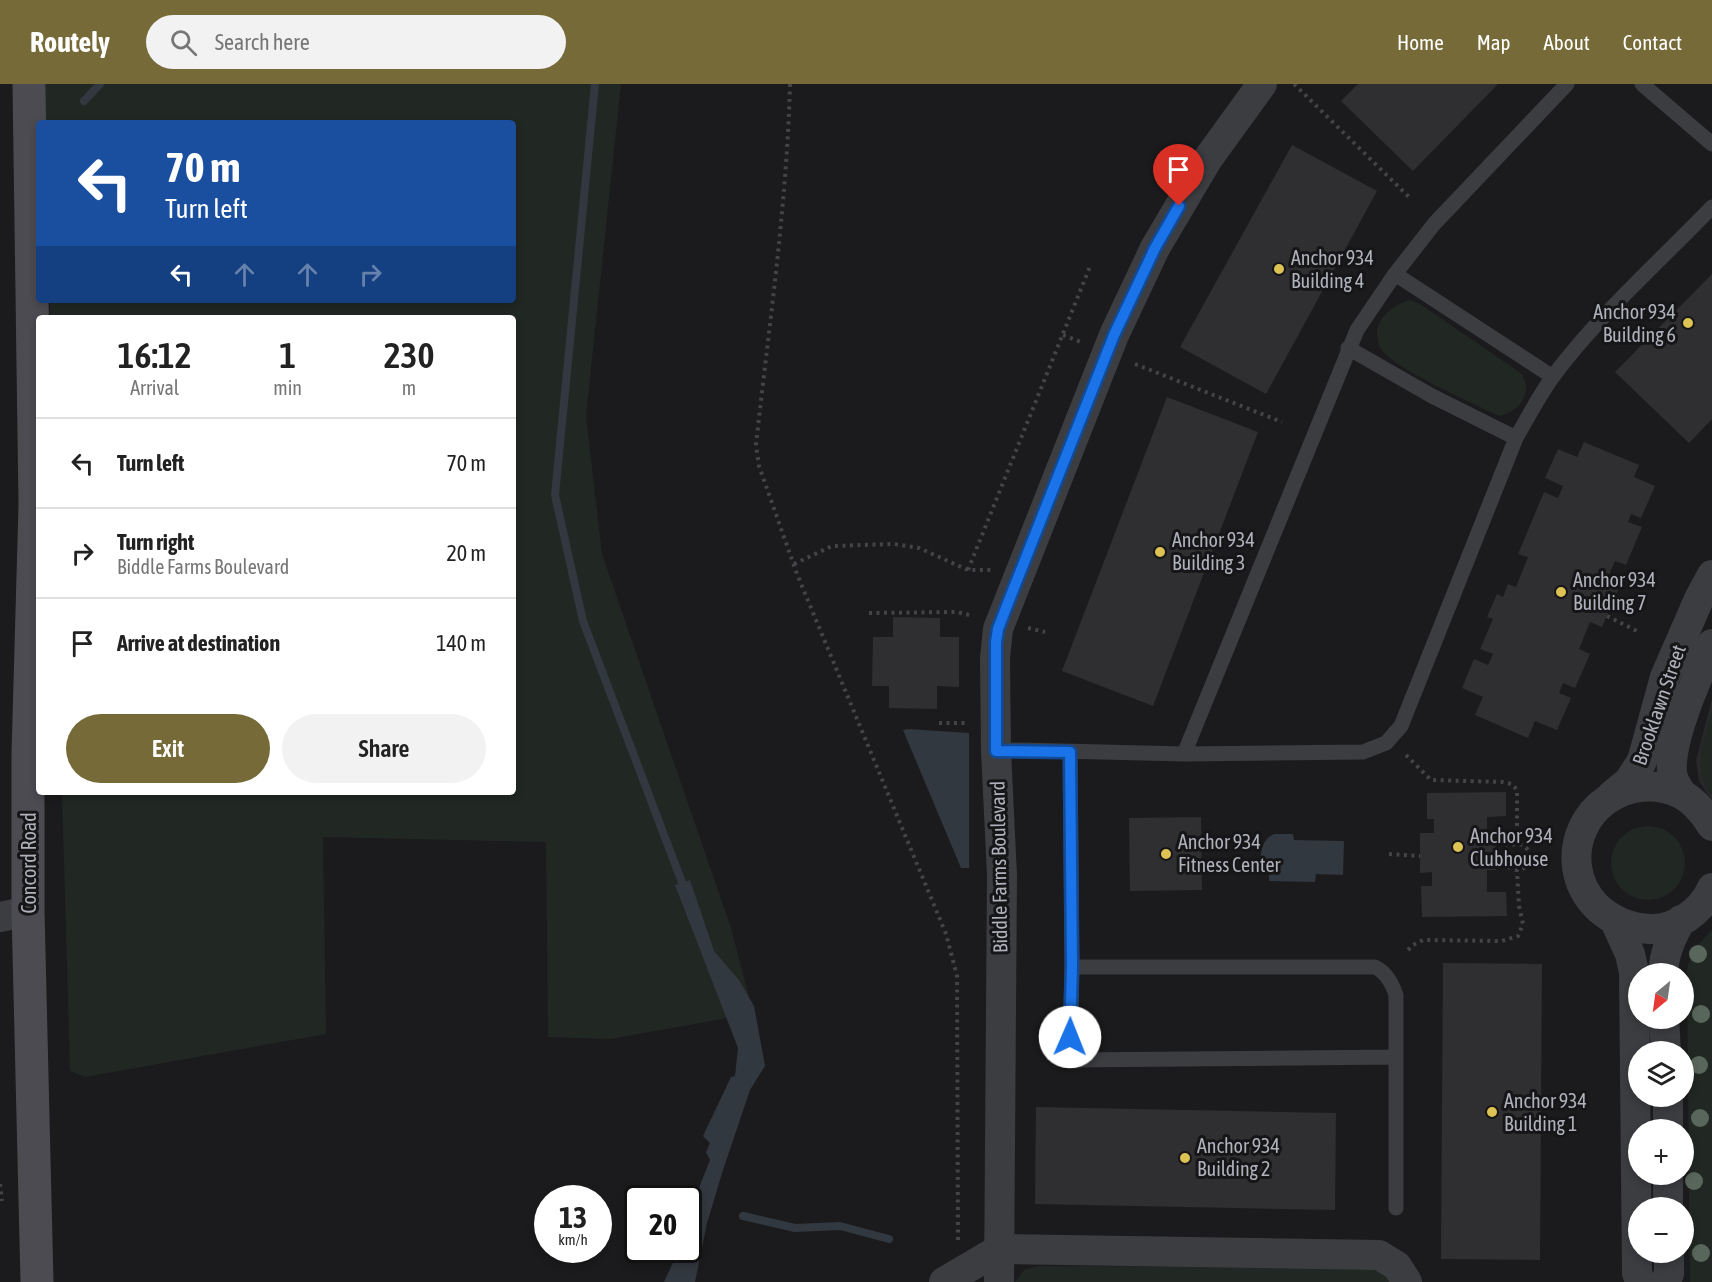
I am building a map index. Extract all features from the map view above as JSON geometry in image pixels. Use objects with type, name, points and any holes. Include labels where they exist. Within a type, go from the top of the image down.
[{"type":"street","name":"Concord Road","points":[[29,84],[35,505],[28,754],[14,914],[38,1282]]},
{"type":"street","name":"Biddle Farms Boulevard","points":[[999,1282],[1002,875],[996,751],[997,636],[1114,335],[1155,248],[1207,160],[1262,84]]},
{"type":"street","name":"Brooklawn Street","points":[[1712,575],[1699,598],[1665,677],[1642,761],[1629,781],[1593,810],[1581,831],[1576,854],[1579,878],[1590,900],[1607,917],[1629,927],[1653,929],[1675,924],[1694,913],[1708,897],[1712,888]]},
{"type":"street","name":"Brooklawn Street","points":[[1682,794],[1672,773],[1675,744],[1712,644]]},
{"type":"street","name":"Brooklawn Street","points":[[1612,795],[1634,786],[1658,786],[1682,794],[1701,809],[1712,826]]},
{"type":"street","name":"Brooklawn Street","points":[[1664,963],[1668,942],[1681,920]]},
{"type":"street","name":"Brooklawn Street","points":[[1615,921],[1630,954],[1634,972],[1637,1273],[1640,1282]]},
{"type":"street","points":[[944,1282],[999,1249],[1379,1255],[1397,1266],[1407,1282]]},
{"type":"street","points":[[1665,1282],[1669,1274],[1669,1263]]},
{"type":"lane","points":[[1184,754],[1357,330],[1395,274],[1434,224],[1567,84]]},
{"type":"lane","points":[[1642,84],[1712,144]]},
{"type":"lane","points":[[996,751],[1184,754],[1363,752],[1386,743],[1401,726],[1516,438],[1553,377],[1584,338],[1712,207]]},
{"type":"lane","points":[[1395,274],[1553,377]]},
{"type":"lane","points":[[1348,348],[1432,396],[1516,438]]},
{"type":"lane","points":[[1070,752],[1072,967],[1070,1060],[1396,1057]]},
{"type":"lane","points":[[1072,967],[1375,967],[1385,974],[1396,995],[1396,1208]]},
{"type":"path","points":[[790,84],[782,205],[756,445],[759,466],[794,564],[946,934],[957,976],[957,1249]]},
{"type":"path","points":[[1294,84],[1410,198]]},
{"type":"path","points":[[968,570],[1091,264]]},
{"type":"path","points":[[1130,362],[1281,422]]},
{"type":"path","points":[[794,564],[832,546],[894,544],[920,548],[968,570],[1022,570]]},
{"type":"path","points":[[868,613],[957,612],[974,616]]},
{"type":"path","points":[[1607,616],[1639,632]]},
{"type":"path","points":[[939,723],[977,723]]},
{"type":"path","points":[[1406,755],[1431,780],[1512,784],[1517,790],[1518,844]]},
{"type":"path","points":[[1518,844],[1526,848],[1530,858],[1526,868],[1518,870],[1507,865],[1504,858],[1510,847],[1518,844]]},
{"type":"path","points":[[1389,854],[1420,856]]},
{"type":"path","points":[[1496,858],[1504,858]]},
{"type":"path","points":[[1530,858],[1557,859]]},
{"type":"path","points":[[1408,950],[1423,940],[1502,941],[1518,936],[1523,924],[1519,906],[1518,870]]},
{"type":"shaded area","points":[[46,84],[621,84],[586,416],[602,554],[731,928],[751,1004],[723,1019],[610,1039],[548,1037],[546,842],[323,837],[326,1034],[85,1077],[70,1071],[62,795],[516,795],[516,315],[50,315],[50,303],[516,303],[516,120],[46,120]]},
{"type":"shaded area","points":[[1409,300],[1420,304],[1522,374],[1526,388],[1525,395],[1518,406],[1499,416],[1454,395],[1389,357],[1379,344],[1378,326],[1390,310]]},
{"type":"shaded area","points":[[1712,699],[1712,801],[1699,781],[1696,760]]},
{"type":"shaded area","points":[[1712,712],[1712,796],[1702,776],[1701,755]]},
{"type":"shaded area","points":[[903,730],[969,733],[969,868],[961,868]]},
{"type":"shaded area","points":[[1648,826],[1669,832],[1679,842],[1685,863],[1679,884],[1669,894],[1648,900],[1627,894],[1617,884],[1611,863],[1617,842],[1627,832]]},
{"type":"shaded area","points":[[1274,834],[1293,834],[1294,840],[1344,841],[1343,875],[1316,874],[1315,882],[1269,881],[1269,873],[1261,873],[1261,856],[1265,841]]},
{"type":"shaded area","points":[[690,880],[714,951],[739,980],[754,1006],[765,1066],[750,1090],[723,1170],[702,1248],[702,1185],[700,1185],[710,1160],[706,1152],[710,1143],[703,1136],[731,1077],[735,1076],[738,1048],[675,885]]},
{"type":"shaded area","points":[[1712,930],[1712,1282],[1690,1282],[1690,1263],[1694,1263],[1694,1197],[1689,1197],[1689,1185],[1694,1185],[1694,1119],[1688,1119],[1688,1107],[1694,1107],[1694,1041],[1688,1041],[1688,1029],[1694,1029],[1694,963],[1689,963],[1693,950]]},
{"type":"shaded area","points":[[673,1263],[699,1263],[695,1282],[664,1282]]},
{"type":"shaded area","points":[[1038,1266],[1369,1267],[1386,1275],[1391,1282],[1015,1282],[1024,1270]]},
{"type":"building","points":[[1358,84],[1498,84],[1413,171],[1341,101]]},
{"type":"building","name":"Anchor 934 Building 4","points":[[1292,145],[1377,191],[1266,394],[1180,347]]},
{"type":"building","name":"Anchor 934 Building 6","points":[[1712,274],[1712,419],[1689,443],[1615,372]]},
{"type":"building","name":"Anchor 934 Building 3","points":[[1167,397],[1258,432],[1153,706],[1062,671]]},
{"type":"building","name":"Anchor 934 Building 7","points":[[1584,442],[1639,465],[1634,477],[1655,486],[1641,518],[1631,514],[1628,522],[1642,527],[1626,565],[1615,561],[1605,584],[1618,590],[1602,627],[1590,622],[1579,649],[1590,654],[1575,688],[1563,683],[1559,693],[1571,698],[1557,730],[1535,721],[1528,738],[1475,715],[1483,697],[1462,688],[1474,659],[1488,665],[1493,654],[1480,649],[1493,619],[1487,617],[1497,594],[1503,597],[1508,584],[1516,587],[1528,557],[1518,554],[1544,492],[1558,498],[1563,486],[1545,478],[1558,449],[1577,457]]},
{"type":"building","points":[[893,617],[940,618],[940,637],[959,637],[959,687],[937,686],[937,709],[889,708],[889,686],[872,686],[873,637],[893,637]]},
{"type":"building","name":"Anchor 934 Clubhouse","points":[[1506,792],[1506,816],[1487,817],[1487,838],[1496,837],[1496,870],[1487,870],[1487,892],[1506,892],[1507,916],[1422,917],[1421,886],[1432,886],[1432,872],[1420,873],[1420,833],[1434,833],[1434,819],[1427,819],[1427,793]]},
{"type":"building","name":"Anchor 934 Fitness Center","points":[[1201,817],[1202,890],[1130,891],[1129,818]]},
{"type":"building","name":"Anchor 934 Building 1","points":[[1443,963],[1542,964],[1540,1260],[1441,1259]]},
{"type":"building","name":"Anchor 934 Building 2","points":[[1036,1107],[1336,1113],[1335,1210],[1035,1204]]},
{"type":"waterway","points":[[84,101],[100,84]]},
{"type":"waterway","points":[[595,84],[555,495],[583,621],[686,893]]},
{"type":"waterway","points":[[743,1216],[795,1228],[840,1226],[889,1239]]},
{"type":"place","name":"Anchor 934 Building 4","points":[[1279,269]]},
{"type":"place","name":"Anchor 934 Building 6","points":[[1688,323]]},
{"type":"place","name":"Anchor 934 Building 3","points":[[1160,552]]},
{"type":"place","name":"Anchor 934 Building 7","points":[[1561,592]]},
{"type":"place","name":"Anchor 934 Clubhouse","points":[[1458,847]]},
{"type":"place","name":"Anchor 934 Fitness Center","points":[[1166,854]]},
{"type":"place","name":"Anchor 934 Building 1","points":[[1492,1112]]},
{"type":"place","name":"Anchor 934 Building 2","points":[[1185,1158]]},
{"type":"route","points":[[1070,1037],[1072,967],[1070,752],[996,751],[996,642],[1006,608],[1114,335],[1155,248],[1179,206]]}]
